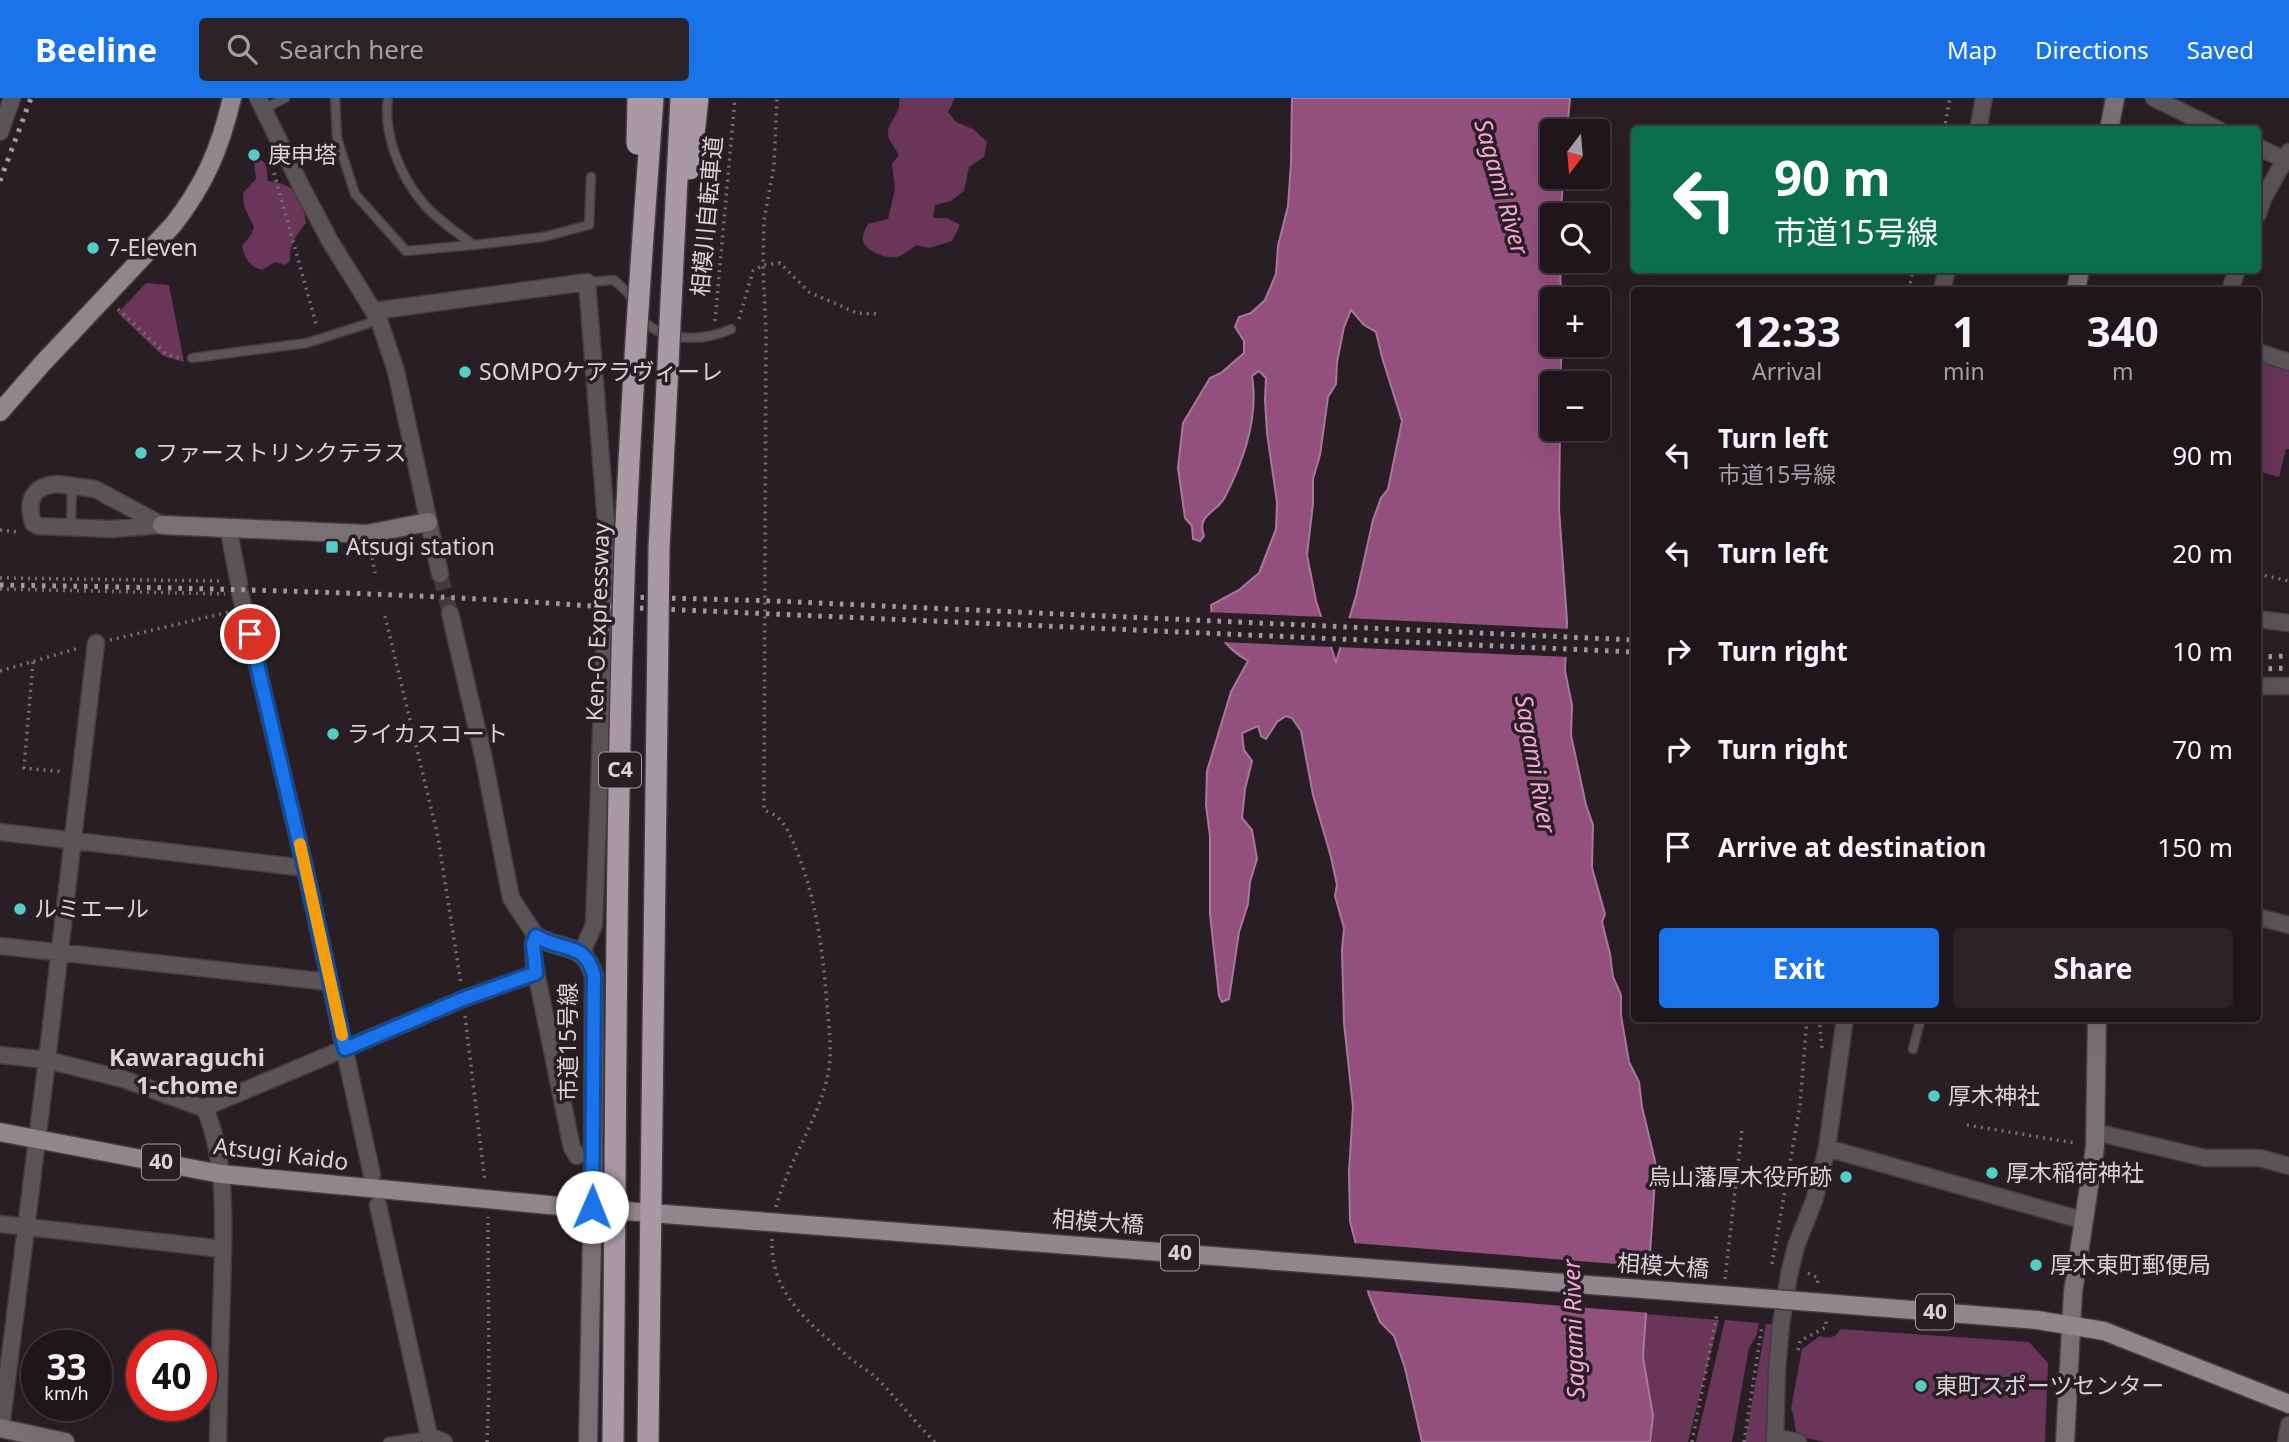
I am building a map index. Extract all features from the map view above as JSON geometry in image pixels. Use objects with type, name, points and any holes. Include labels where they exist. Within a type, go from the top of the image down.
[{"type":"highway","points":[[635,366],[638,98]]},
{"type":"highway","name":"Ken-O Expressway","points":[[613,1442],[620,734],[625,548],[653,98]]},
{"type":"highway","name":"C4","points":[[648,1442],[659,548],[681,98]]},
{"type":"highway","points":[[659,548],[673,427],[691,162],[698,98]]},
{"type":"main road","points":[[0,412],[188,206],[213,159],[232,98]]},
{"type":"main road","name":"Atsugi Kaido","points":[[0,1132],[221,1174],[560,1206]]},
{"type":"main road","name":"相模大橋","points":[[560,1206],[1829,1303]]},
{"type":"main road","name":"40","points":[[1829,1303],[2018,1318],[2071,1325]]},
{"type":"main road","points":[[2071,1325],[2104,1331],[2289,1404]]},
{"type":"street","points":[[0,132],[12,98]]},
{"type":"street","points":[[1979,126],[1984,98]]},
{"type":"street","points":[[2110,126],[2115,98]]},
{"type":"street","points":[[2154,98],[2211,126]]},
{"type":"street","points":[[261,104],[330,241],[377,316],[396,371],[440,574]]},
{"type":"street","points":[[2261,148],[2287,158],[2261,206]]},
{"type":"street","points":[[377,316],[587,282],[608,547],[594,925],[583,954]]},
{"type":"street","points":[[2261,353],[2289,362]]},
{"type":"street","points":[[162,524],[96,489],[43,485],[35,490],[32,497],[31,517],[33,523],[38,526],[112,529],[162,524],[368,534],[428,522]]},
{"type":"street","points":[[112,529],[121,510],[120,502]]},
{"type":"street","points":[[228,527],[372,1175]]},
{"type":"street","points":[[450,612],[483,755],[511,898],[536,936],[533,944],[536,973],[572,1147],[577,1156]]},
{"type":"street","points":[[2261,619],[2289,622]]},
{"type":"street","points":[[65,1442],[1,1428],[96,643]]},
{"type":"street","points":[[2261,686],[2289,686]]},
{"type":"street","points":[[0,832],[305,868]]},
{"type":"street","points":[[2261,918],[2289,925]]},
{"type":"street","name":"市道15号線","points":[[536,936],[545,942],[583,954],[591,965],[594,976],[588,1442]]},
{"type":"street","points":[[0,946],[329,982]]},
{"type":"street","points":[[203,1108],[463,999],[536,973]]},
{"type":"street","points":[[1798,1442],[1775,1439],[1781,1324],[1796,1246],[1814,1200],[1827,1148],[1844,1022]]},
{"type":"street","points":[[2065,1442],[2073,1292],[2085,1221],[2095,1132],[2097,1022]]},
{"type":"street","points":[[0,1055],[47,1060],[123,1079],[203,1108],[211,1122],[221,1174],[223,1249],[218,1442]]},
{"type":"street","points":[[2095,1132],[2205,1158],[2260,1158],[2289,1166]]},
{"type":"street","points":[[1827,1148],[2085,1221]]},
{"type":"street","points":[[378,1205],[437,1439]]},
{"type":"street","points":[[0,1224],[223,1249]]},
{"type":"street","points":[[2286,1442],[2289,1425]]},
{"type":"lane","points":[[261,104],[285,98]]},
{"type":"lane","points":[[335,98],[337,138],[355,194],[406,251],[543,237],[589,225],[591,177]]},
{"type":"lane","points":[[388,98],[386,112],[400,166],[423,204],[472,245]]},
{"type":"lane","points":[[587,282],[614,280],[629,294],[642,321],[656,331],[683,338],[714,337],[731,329]]},
{"type":"lane","points":[[192,358],[320,339],[377,316]]},
{"type":"lane","points":[[71,528],[72,486]]},
{"type":"lane","points":[[1913,1049],[1920,1022]]},
{"type":"lane","points":[[388,1442],[437,1439]]},
{"type":"path","name":"相模川自転車道","points":[[714,337],[735,98]]},
{"type":"path","points":[[774,1213],[782,1184],[820,1107],[828,1075],[830,1041],[817,914],[791,836],[782,821],[764,810],[766,333],[763,265],[764,220],[774,166],[776,98]]},
{"type":"path","points":[[1945,126],[1950,98]]},
{"type":"path","points":[[272,167],[320,339]]},
{"type":"path","points":[[731,329],[740,318],[753,271],[763,265],[780,263],[809,292],[857,313],[879,314]]},
{"type":"path","points":[[115,307],[166,354],[184,359],[192,358]]},
{"type":"path","points":[[368,534],[375,573]]},
{"type":"path","points":[[2261,575],[2289,582]]},
{"type":"path","points":[[0,578],[241,592]]},
{"type":"path","points":[[0,589],[241,592]]},
{"type":"path","points":[[0,671],[96,643],[241,592]]},
{"type":"path","points":[[385,616],[438,837],[463,999],[485,1183]]},
{"type":"path","points":[[33,661],[24,768],[79,774]]},
{"type":"path","points":[[1790,1167],[1800,1106],[1807,1022]]},
{"type":"path","points":[[1967,1125],[2075,1143]]},
{"type":"path","points":[[487,1442],[488,1212]]},
{"type":"path","points":[[773,1233],[776,1271],[784,1292],[797,1311],[872,1375],[935,1442]]},
{"type":"path","points":[[1800,1341],[1826,1327],[1829,1303]]},
{"type":"shaded area","points":[[899,98],[955,98],[948,112],[956,122],[973,129],[987,142],[984,157],[969,167],[964,191],[951,201],[935,205],[933,218],[947,218],[960,225],[952,241],[929,248],[916,245],[902,255],[893,257],[867,248],[863,238],[868,224],[888,219],[895,189],[892,164],[899,155],[890,140],[888,130],[898,109]]},
{"type":"shaded area","points":[[261,160],[266,164],[268,181],[292,188],[296,193],[303,205],[306,223],[294,240],[290,261],[285,265],[275,262],[262,270],[248,261],[242,246],[254,227],[244,206],[243,193],[256,179],[254,164]]},
{"type":"shaded area","points":[[146,283],[169,285],[184,362],[163,356],[118,313]]},
{"type":"shaded area","points":[[2261,356],[2289,366],[2289,449],[2286,449],[2279,477],[2261,472]]},
{"type":"shaded area","points":[[1646,1314],[1719,1320],[1688,1442],[1650,1442],[1653,1416],[1643,1357]]},
{"type":"shaded area","points":[[1725,1320],[1759,1323],[1757,1334],[1749,1348],[1732,1442],[1696,1442]]},
{"type":"shaded area","points":[[1766,1324],[1774,1325],[1768,1369],[1770,1415],[1767,1442],[1745,1442]]},
{"type":"shaded area","name":"東町スポーツセンター","points":[[1840,1329],[2029,1342],[2048,1363],[2045,1442],[1825,1442],[1798,1436],[1791,1409],[1802,1349],[1820,1336],[1834,1336]]},
{"type":"water","name":"Sagami River","points":[[1292,98],[1570,98],[1568,119],[1540,119],[1540,189],[1562,189],[1562,203],[1540,203],[1540,273],[1560,273],[1561,287],[1540,287],[1540,357],[1561,357],[1561,371],[1540,371],[1540,441],[1560,441],[1559,509],[1567,621],[1565,671],[1572,705],[1571,735],[1593,825],[1592,868],[1605,914],[1602,922],[1613,977],[1621,995],[1621,1015],[1629,1062],[1639,1082],[1656,1165],[1643,1357],[1653,1416],[1650,1442],[1422,1442],[1405,1368],[1394,1336],[1380,1322],[1369,1295],[1350,1221],[1349,1172],[1353,1107],[1344,1023],[1344,928],[1335,896],[1337,885],[1331,857],[1313,795],[1301,731],[1292,718],[1286,716],[1277,722],[1266,739],[1261,736],[1258,726],[1242,733],[1244,750],[1252,761],[1242,818],[1252,830],[1257,859],[1239,932],[1229,999],[1222,1002],[1219,996],[1210,914],[1207,771],[1231,692],[1248,661],[1233,651],[1217,631],[1211,605],[1239,590],[1259,573],[1276,529],[1277,502],[1267,433],[1266,378],[1259,371],[1252,376],[1252,423],[1244,454],[1225,497],[1205,518],[1202,529],[1204,536],[1200,541],[1193,539],[1192,526],[1185,518],[1178,468],[1183,423],[1210,378],[1221,373],[1244,353],[1244,341],[1235,327],[1239,317],[1251,313],[1265,300],[1276,274],[1278,246],[1288,206]],"holes":[[[1351,310],[1364,325],[1376,332],[1402,421],[1388,489],[1381,498],[1373,520],[1356,596],[1336,662],[1316,601],[1307,555],[1313,479],[1320,455],[1328,397],[1336,384],[1344,327]]]},
{"type":"pier","points":[[1207,612],[1325,617],[1334,647],[1221,642],[1208,620]]},
{"type":"pier","points":[[1345,618],[1571,629],[1569,657],[1337,647]]},
{"type":"pier","points":[[1353,1243],[1654,1267],[1650,1313],[1364,1290]]},
{"type":"tunnel","points":[[440,574],[450,613]]},
{"type":"railway","points":[[0,181],[31,98]]},
{"type":"railway","points":[[0,585],[370,594],[1631,652]]},
{"type":"railway","points":[[630,597],[774,601],[1631,640]]},
{"type":"railway","points":[[2261,657],[2289,656]]},
{"type":"railway","points":[[2261,669],[2289,668]]},
{"type":"slow traffic","points":[[300,844],[342,1035]]},
{"type":"place","name":"庚申塔","points":[[254,155]]},
{"type":"place","name":"7-Eleven","points":[[93,248]]},
{"type":"place","name":"SOMPOケアラヴィーレ","points":[[465,372]]},
{"type":"place","name":"ファーストリンクテラス","points":[[141,453]]},
{"type":"place","name":"Atsugi station","points":[[332,547]]},
{"type":"place","name":"ライカスコート","points":[[333,734]]},
{"type":"place","name":"ルミエール","points":[[20,909]]},
{"type":"place","name":"厚木神社","points":[[1934,1096]]},
{"type":"place","name":"厚木稲荷神社","points":[[1992,1173]]},
{"type":"place","name":"烏山藩厚木役所跡","points":[[1846,1177]]},
{"type":"place","name":"厚木東町郵便局","points":[[2036,1265]]},
{"type":"place","name":"東町スポーツセンター","points":[[1921,1386]]},
{"type":"district","name":"Kawaraguchi 1-chome","points":[[187,1072]]},
{"type":"route","points":[[250,634],[345,1049],[463,999],[536,973],[533,944],[536,936],[554,946],[573,949],[583,954],[591,965],[594,976],[592,1207]]}]
